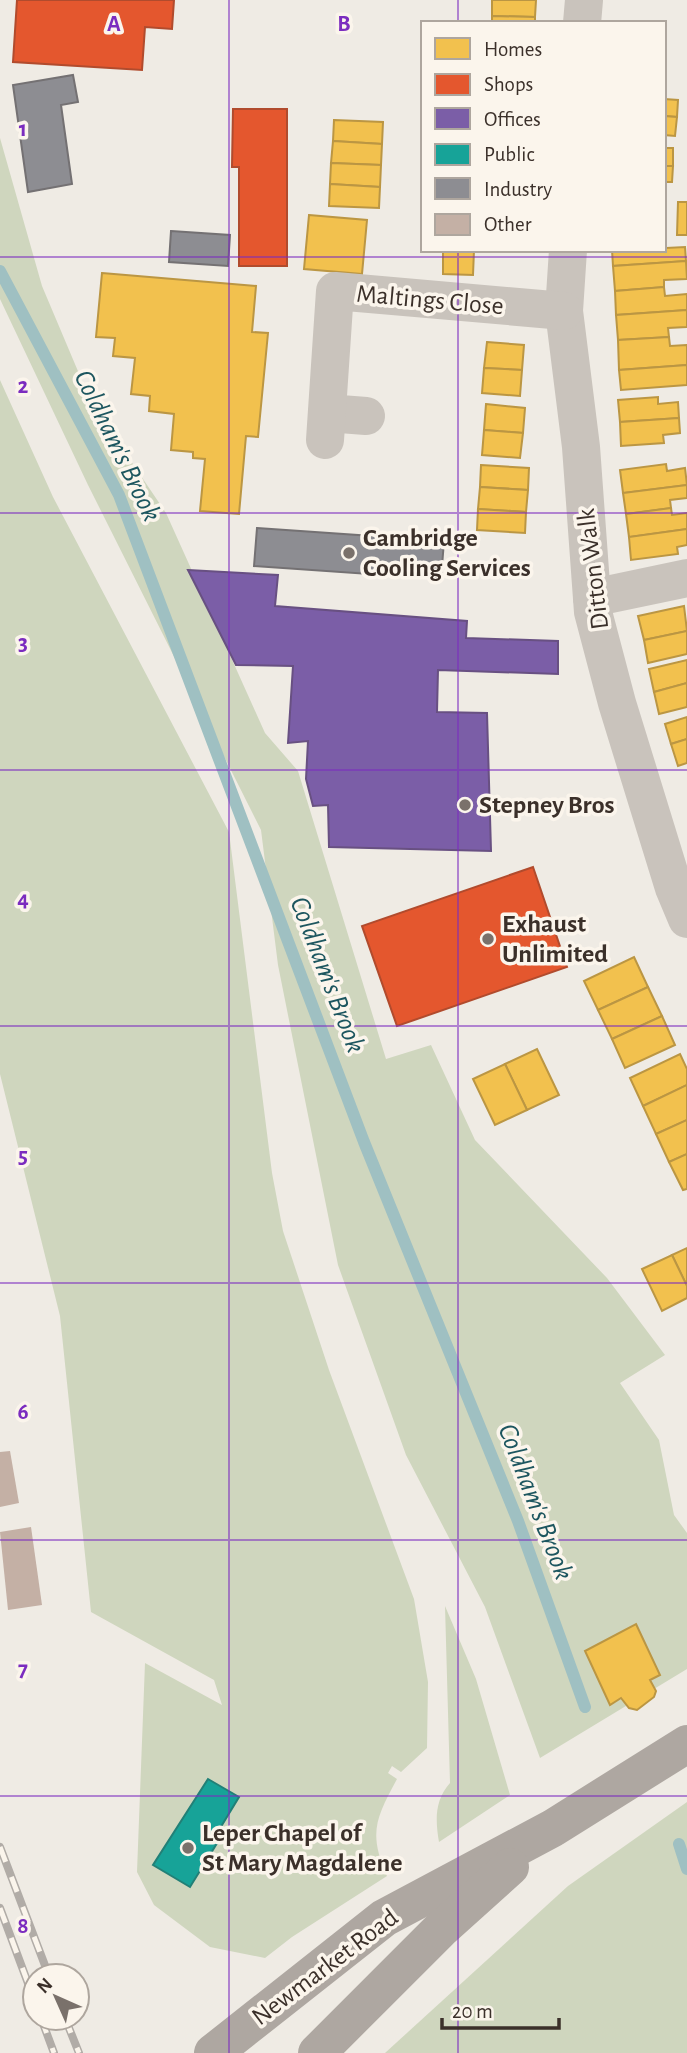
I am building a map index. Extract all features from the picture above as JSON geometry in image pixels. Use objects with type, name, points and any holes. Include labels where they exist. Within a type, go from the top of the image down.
[{"type":"main road","name":"Newmarket Road","points":[[214,2052],[384,1918],[553,1828],[687,1744]]},
{"type":"main road","name":"Newmarket Road","points":[[317,2053],[440,1930],[553,1828]]},
{"type":"main road","points":[[214,2052],[250,2047],[261,2053]]},
{"type":"street","points":[[582,21],[584,0]]},
{"type":"street","name":"Ditton Walk","points":[[568,252],[564,311],[581,447],[592,598],[617,703],[674,888],[687,919]]},
{"type":"street","name":"Maltings Close","points":[[366,416],[326,426],[335,291],[564,311]]},
{"type":"street","points":[[592,598],[687,578]]},
{"type":"green space","points":[[0,138],[42,286],[91,402],[166,513],[265,733],[298,771],[386,1059],[431,1045],[475,1140],[607,1278],[665,1355],[620,1383],[659,1440],[674,1515],[687,1533],[687,1669],[540,1758],[485,1607],[406,1455],[338,1265],[278,965],[261,830],[88,485],[0,299]]},
{"type":"green space","points":[[0,380],[53,497],[229,832],[272,1173],[283,1231],[329,1370],[414,1599],[428,1682],[427,1748],[401,1772],[392,1766],[388,1773],[397,1779],[380,1815],[376,1837],[387,1876],[292,1937],[265,1958],[210,1947],[154,1905],[137,1872],[145,1663],[222,1705],[214,1680],[91,1612],[60,1316],[0,1074]]},
{"type":"green space","points":[[445,1606],[476,1679],[510,1795],[439,1842],[437,1810],[441,1796],[450,1783]]},
{"type":"green space","points":[[687,1802],[687,2053],[385,2053],[568,1886]]},
{"type":"building: Homes","points":[[492,0],[536,0],[535,17],[492,16]]},
{"type":"building: Homes","points":[[492,16],[535,17],[535,21],[492,21]]},
{"type":"building: Homes","points":[[666,99],[678,100],[677,117],[666,116]]},
{"type":"building: Homes","points":[[666,116],[677,117],[675,136],[666,135]]},
{"type":"building: Homes","points":[[334,120],[383,122],[382,144],[333,141]]},
{"type":"building: Homes","points":[[333,141],[382,144],[381,165],[331,163]]},
{"type":"building: Homes","points":[[666,148],[673,148],[673,166],[666,166]]},
{"type":"building: Homes","points":[[331,163],[381,165],[380,187],[330,184]]},
{"type":"building: Homes","points":[[666,166],[673,166],[672,182],[666,182]]},
{"type":"building: Homes","points":[[330,184],[380,187],[379,208],[329,206]]},
{"type":"building: Homes","points":[[678,202],[687,202],[687,235],[677,235]]},
{"type":"building: Homes","points":[[309,215],[367,220],[362,274],[304,269]]},
{"type":"building: Homes","points":[[685,247],[686,261],[613,266],[612,252],[666,252],[666,248]]},
{"type":"building: Homes","points":[[443,252],[474,252],[473,275],[443,274]]},
{"type":"building: Homes","points":[[686,261],[687,279],[664,280],[664,287],[615,291],[613,266]]},
{"type":"building: Homes","points":[[102,273],[256,286],[252,332],[268,333],[258,437],[246,436],[239,514],[200,511],[205,459],[193,458],[193,452],[171,450],[174,414],[149,411],[150,396],[131,394],[135,358],[113,356],[115,338],[96,337]]},
{"type":"building: Homes","points":[[664,287],[665,296],[687,294],[687,310],[616,315],[615,291]]},
{"type":"building: Homes","points":[[687,310],[687,327],[668,328],[669,337],[618,340],[616,315]]},
{"type":"building: Homes","points":[[669,337],[670,346],[687,345],[687,365],[619,370],[618,340]]},
{"type":"building: Homes","points":[[487,342],[524,345],[522,370],[484,368]]},
{"type":"building: Homes","points":[[687,365],[687,385],[621,390],[619,370]]},
{"type":"building: Homes","points":[[484,368],[522,370],[520,396],[482,393]]},
{"type":"building: Homes","points":[[658,397],[658,404],[678,402],[679,418],[620,422],[618,400]]},
{"type":"building: Homes","points":[[486,404],[525,408],[523,433],[484,430]]},
{"type":"building: Homes","points":[[679,418],[680,433],[663,435],[664,443],[621,446],[620,422]]},
{"type":"building: Homes","points":[[484,430],[523,433],[520,458],[482,455]]},
{"type":"building: Homes","points":[[666,464],[667,471],[685,468],[687,485],[623,493],[620,470]]},
{"type":"building: Homes","points":[[481,465],[529,468],[528,490],[480,487]]},
{"type":"building: Homes","points":[[687,485],[687,498],[670,500],[671,508],[626,514],[623,493]]},
{"type":"building: Homes","points":[[480,487],[528,490],[526,512],[478,509]]},
{"type":"building: Homes","points":[[671,508],[672,515],[687,513],[687,529],[629,537],[626,514]]},
{"type":"building: Homes","points":[[478,509],[526,512],[525,533],[477,530]]},
{"type":"building: Homes","points":[[687,529],[687,545],[677,547],[678,554],[631,560],[629,537]]},
{"type":"building: Homes","points":[[684,606],[687,631],[644,640],[638,616]]},
{"type":"building: Homes","points":[[687,631],[687,654],[648,663],[644,640]]},
{"type":"building: Homes","points":[[687,660],[687,683],[654,692],[649,669]]},
{"type":"building: Homes","points":[[687,683],[687,707],[659,714],[654,692]]},
{"type":"building: Homes","points":[[687,717],[687,739],[671,744],[665,724]]},
{"type":"building: Homes","points":[[687,739],[687,763],[678,766],[671,744]]},
{"type":"building: Homes","points":[[634,957],[648,987],[598,1010],[584,981]]},
{"type":"building: Homes","points":[[648,987],[662,1016],[612,1039],[598,1010]]},
{"type":"building: Homes","points":[[662,1016],[675,1045],[625,1068],[612,1039]]},
{"type":"building: Homes","points":[[537,1049],[559,1095],[527,1110],[505,1064]]},
{"type":"building: Homes","points":[[680,1054],[687,1069],[687,1085],[643,1106],[630,1078]]},
{"type":"building: Homes","points":[[505,1064],[527,1110],[495,1125],[473,1079]]},
{"type":"building: Homes","points":[[687,1085],[687,1120],[656,1134],[643,1106]]},
{"type":"building: Homes","points":[[687,1120],[687,1154],[669,1162],[656,1134]]},
{"type":"building: Homes","points":[[687,1154],[687,1189],[683,1190],[669,1162]]},
{"type":"building: Homes","points":[[687,1248],[687,1286],[672,1255]]},
{"type":"building: Homes","points":[[672,1255],[687,1286],[687,1298],[662,1311],[642,1269]]},
{"type":"building: Homes","points":[[636,1624],[660,1675],[650,1680],[656,1691],[654,1697],[637,1710],[629,1708],[621,1698],[610,1705],[585,1651]]},
{"type":"building: Shops","points":[[17,0],[174,0],[172,29],[145,27],[142,70],[13,62]]},
{"type":"building: Shops","points":[[233,109],[287,109],[287,266],[239,266],[239,167],[232,167]]},
{"type":"building: Shops","points":[[533,867],[567,967],[397,1026],[362,926]]},
{"type":"building: Offices","points":[[188,570],[278,575],[275,606],[467,621],[466,638],[558,641],[558,674],[438,670],[437,712],[487,713],[491,851],[329,847],[328,805],[313,806],[306,779],[308,741],[288,743],[293,666],[236,665]]},
{"type":"building: Public","name":"Leper Chapel of St Mary Magdalene","points":[[208,1779],[239,1797],[219,1830],[224,1832],[190,1887],[153,1865]]},
{"type":"building: Industry","points":[[73,75],[78,102],[61,105],[72,184],[28,192],[13,85]]},
{"type":"building: Industry","points":[[171,231],[230,235],[228,266],[169,262]]},
{"type":"building: Industry","name":"Cambridge Cooling Services","points":[[257,528],[444,541],[441,579],[254,566]]},
{"type":"building: Other","points":[[10,1451],[19,1503],[0,1507],[0,1452]]},
{"type":"building: Other","points":[[31,1527],[42,1605],[8,1610],[0,1532]]},
{"type":"waterway","name":"Coldham's Brook","points":[[0,271],[119,495],[364,1142],[518,1521],[585,1707]]},
{"type":"waterway","points":[[679,1844],[687,1869]]},
{"type":"railway","points":[[0,1847],[44,1962]]},
{"type":"railway","points":[[0,1908],[21,1964]]},
{"type":"railway","points":[[46,2032],[54,2053]]},
{"type":"railway","points":[[71,2032],[79,2053]]},
{"type":"place","name":"Cambridge Cooling Services","points":[[349,553]]},
{"type":"place","name":"Stepney Bros","points":[[465,805]]},
{"type":"place","name":"Exhaust Unlimited","points":[[488,939]]},
{"type":"place","name":"Leper Chapel of St Mary Magdalene","points":[[188,1848]]}]
